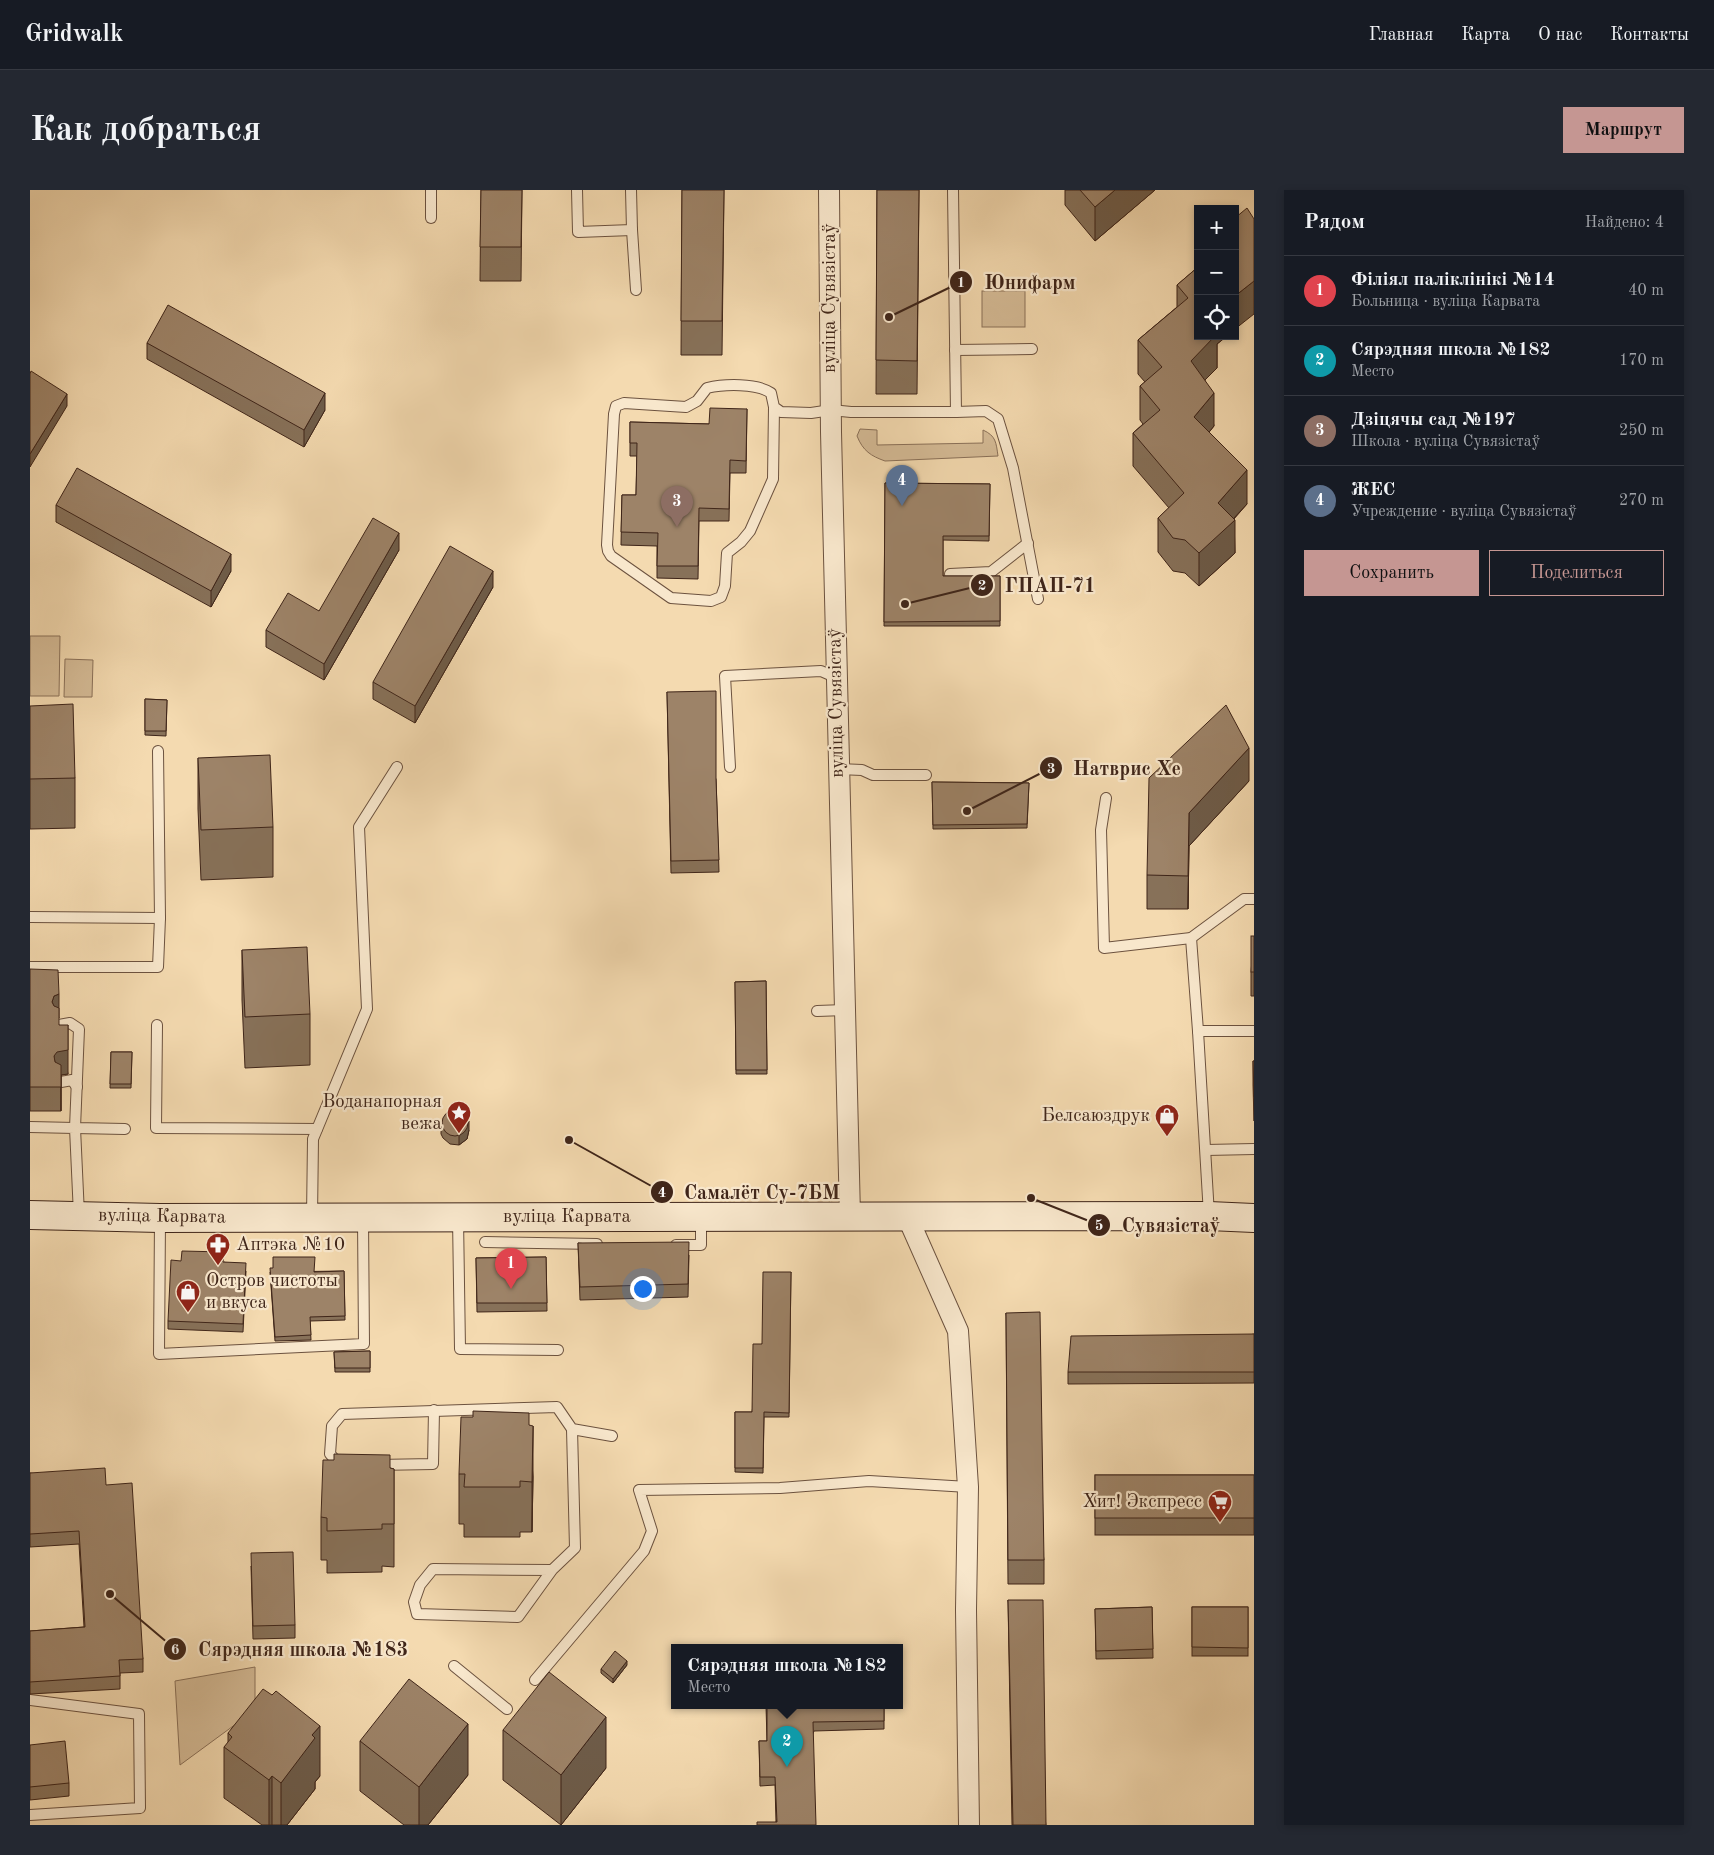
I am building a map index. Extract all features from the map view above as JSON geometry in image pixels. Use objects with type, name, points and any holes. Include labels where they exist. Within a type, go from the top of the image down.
[{"type":"street","name":"вуліца Сувязістаў","points":[[829,190],[831,410],[850,1216]]},
{"type":"street","name":"вуліца Карвата","points":[[30,1215],[160,1218],[850,1216],[1209,1216],[1254,1218]]},
{"type":"street","points":[[907,1216],[958,1331],[968,1487],[966,1626],[968,1825]]},
{"type":"lane","points":[[431,190],[431,218]]},
{"type":"lane","points":[[577,190],[578,232],[632,230]]},
{"type":"lane","points":[[631,190],[636,290]]},
{"type":"lane","points":[[953,190],[956,412]]},
{"type":"lane","points":[[955,350],[1032,349]]},
{"type":"lane","points":[[774,407],[773,479],[750,531],[741,542],[727,553],[725,586],[721,597],[711,601],[671,598],[612,556],[608,551],[607,545],[616,406],[624,403],[686,407],[697,401],[707,388],[755,386],[771,393],[774,407],[781,412],[811,413],[831,410],[851,412],[986,411],[998,419],[1010,454],[1038,599]]},
{"type":"lane","points":[[950,574],[991,572],[1028,543]]},
{"type":"lane","points":[[730,767],[725,676],[821,671],[837,678]]},
{"type":"lane","points":[[30,967],[158,967],[160,918],[158,751]]},
{"type":"lane","points":[[312,1218],[313,1139],[367,1009],[359,827],[397,767]]},
{"type":"lane","points":[[839,769],[862,770],[873,775],[926,775]]},
{"type":"lane","points":[[1106,798],[1101,830],[1104,948],[1191,938],[1244,899],[1254,899]]},
{"type":"lane","points":[[30,917],[160,918]]},
{"type":"lane","points":[[1191,938],[1209,1216]]},
{"type":"lane","points":[[817,1011],[845,1010]]},
{"type":"lane","points":[[59,1025],[70,1023],[79,1030],[75,1128],[79,1216]]},
{"type":"lane","points":[[157,1025],[156,1128],[317,1129]]},
{"type":"lane","points":[[1198,1031],[1254,1030]]},
{"type":"lane","points":[[61,1082],[72,1080],[78,1087]]},
{"type":"lane","points":[[30,1127],[125,1130]]},
{"type":"lane","points":[[1206,1150],[1254,1149]]},
{"type":"lane","points":[[458,1217],[460,1349],[558,1350]]},
{"type":"lane","points":[[662,1245],[701,1245],[701,1217]]},
{"type":"lane","points":[[160,1218],[159,1354],[364,1344],[363,1218]]},
{"type":"lane","points":[[485,1242],[603,1244]]},
{"type":"lane","points":[[434,1410],[433,1464],[340,1465],[330,1454],[332,1426],[342,1414],[434,1410],[556,1407],[572,1429],[575,1548],[552,1570],[518,1617],[417,1614],[414,1602],[420,1585],[433,1569],[552,1570]]},
{"type":"lane","points":[[572,1429],[612,1436]]},
{"type":"lane","points":[[535,1680],[644,1551],[652,1531],[639,1490],[780,1488],[869,1481],[968,1487]]},
{"type":"lane","points":[[454,1666],[507,1709]]},
{"type":"lane","points":[[30,1700],[139,1714],[140,1808],[30,1815]]},
{"type":"shaded area","points":[[982,291],[1025,291],[1025,327],[982,327]]},
{"type":"shaded area","points":[[860,429],[877,430],[877,445],[983,443],[983,430],[995,440],[998,456],[885,461],[872,455],[862,446],[857,436]]},
{"type":"shaded area","points":[[30,636],[60,636],[59,696],[30,696]]},
{"type":"shaded area","points":[[65,659],[93,660],[92,697],[64,697]]},
{"type":"shaded area","points":[[255,1667],[255,1710],[180,1765],[175,1681]]},
{"type":"building","points":[[481,190],[522,190],[521,247],[480,247]]},
{"type":"building","points":[[682,190],[724,190],[722,321],[681,321]]},
{"type":"building","points":[[877,190],[919,190],[917,361],[876,360]]},
{"type":"building","points":[[1080,190],[1115,190],[1095,207]]},
{"type":"building","points":[[1247,208],[1254,219],[1254,281],[1239,293],[1239,250],[1239,215]]},
{"type":"building","points":[[1194,270],[1194,340],[1211,340],[1191,361],[1214,393],[1194,417],[1247,470],[1218,503],[1235,520],[1199,553],[1185,540],[1173,538],[1158,518],[1184,493],[1133,433],[1160,410],[1140,386],[1162,367],[1138,340],[1188,298],[1177,285]]},
{"type":"building","points":[[168,305],[325,393],[304,430],[147,343]]},
{"type":"building","points":[[31,371],[67,394],[30,454],[30,374]]},
{"type":"building","points":[[710,408],[747,409],[746,461],[730,460],[729,509],[699,508],[698,566],[657,566],[658,533],[621,532],[622,495],[636,495],[637,443],[630,443],[630,422],[709,424]]},
{"type":"building","points":[[77,468],[231,554],[211,591],[56,505]]},
{"type":"building","points":[[885,483],[990,484],[989,536],[943,536],[943,576],[1000,576],[1000,621],[884,622]]},
{"type":"building","points":[[373,518],[399,533],[324,664],[266,630],[288,593],[319,611]]},
{"type":"building","points":[[450,546],[493,571],[415,706],[373,682]]},
{"type":"building","points":[[716,691],[716,779],[719,860],[671,861],[667,692]]},
{"type":"building","points":[[145,699],[167,700],[166,731],[145,731]]},
{"type":"building","points":[[73,704],[75,778],[30,779],[30,706]]},
{"type":"building","points":[[1226,705],[1249,748],[1189,813],[1188,876],[1147,875],[1149,778]]},
{"type":"building","points":[[270,755],[273,827],[201,830],[198,758]]},
{"type":"building","points":[[932,782],[1029,783],[1027,824],[933,825]]},
{"type":"building","points":[[1251,936],[1254,936],[1254,972],[1251,972]]},
{"type":"building","points":[[307,947],[310,1014],[245,1017],[242,950]]},
{"type":"building","points":[[30,969],[58,970],[59,994],[54,996],[52,1002],[54,1006],[59,1008],[59,1025],[68,1025],[68,1050],[57,1052],[54,1056],[55,1062],[61,1065],[61,1087],[30,1087]]},
{"type":"building","points":[[766,981],[767,1070],[736,1070],[735,982]]},
{"type":"building","points":[[111,1052],[132,1052],[131,1084],[110,1084]]},
{"type":"building","points":[[1253,1061],[1254,1061],[1254,1097]]},
{"type":"building","points":[[455,1110],[465,1113],[468,1123],[465,1133],[455,1136],[445,1133],[442,1123],[445,1113]]},
{"type":"building","points":[[689,1242],[688,1284],[580,1287],[578,1243]]},
{"type":"building","points":[[182,1251],[224,1252],[223,1262],[246,1263],[243,1324],[168,1321],[171,1260],[181,1261]]},
{"type":"building","points":[[273,1257],[315,1257],[314,1272],[344,1271],[345,1316],[310,1317],[311,1335],[275,1337],[270,1268],[273,1268]]},
{"type":"building","points":[[546,1257],[547,1303],[477,1303],[476,1258]]},
{"type":"building","points":[[763,1272],[791,1272],[789,1413],[764,1412],[763,1468],[735,1468],[735,1412],[752,1412],[753,1344],[762,1344]]},
{"type":"building","points":[[1040,1312],[1044,1560],[1008,1560],[1006,1313]]},
{"type":"building","points":[[1254,1334],[1254,1372],[1068,1372],[1071,1336]]},
{"type":"building","points":[[370,1351],[370,1368],[335,1368],[334,1352]]},
{"type":"building","points":[[473,1411],[529,1413],[529,1425],[533,1426],[532,1482],[520,1481],[520,1487],[464,1487],[465,1474],[459,1474],[461,1417],[473,1417]]},
{"type":"building","points":[[334,1454],[390,1455],[390,1468],[394,1469],[394,1524],[382,1524],[382,1529],[327,1531],[327,1518],[321,1517],[323,1460],[334,1460]]},
{"type":"building","points":[[105,1468],[106,1485],[132,1483],[143,1659],[119,1660],[120,1676],[30,1682],[30,1631],[85,1627],[79,1531],[30,1534],[30,1473]]},
{"type":"building","points":[[1095,1475],[1254,1475],[1254,1518],[1095,1518]]},
{"type":"building","points":[[293,1552],[295,1625],[253,1626],[251,1553]]},
{"type":"building","points":[[1008,1600],[1043,1600],[1046,1825],[1013,1825]]},
{"type":"building","points":[[1152,1607],[1153,1649],[1096,1651],[1095,1609]]},
{"type":"building","points":[[1192,1607],[1248,1607],[1248,1648],[1192,1647]]},
{"type":"building","points":[[615,1651],[627,1661],[613,1679],[601,1669]]},
{"type":"building","points":[[549,1672],[606,1717],[561,1775],[503,1730]]},
{"type":"building","points":[[409,1679],[468,1724],[419,1787],[360,1741]]},
{"type":"building","points":[[263,1689],[272,1695],[276,1691],[320,1726],[312,1735],[315,1738],[281,1783],[272,1776],[269,1780],[224,1747],[232,1737],[228,1733]]},
{"type":"building","points":[[767,1709],[884,1709],[884,1721],[813,1722],[816,1825],[757,1825],[757,1822],[777,1822],[775,1777],[760,1777],[759,1741],[767,1741]]},
{"type":"building","points":[[65,1741],[69,1783],[30,1787],[30,1745]]},
{"type":"place","name":"Юнифарм","points":[[889,317]]},
{"type":"place","name":"ЖЕС","points":[[902,506]]},
{"type":"place","name":"Дзіцячы сад №197","points":[[677,527]]},
{"type":"place","name":"ГПАП-71","points":[[905,604]]},
{"type":"place","name":"Натврис Хе","points":[[967,811]]},
{"type":"place","name":"Воданапорная вежа","points":[[459,1134]]},
{"type":"place","name":"Белсаюздрук","points":[[1167,1137]]},
{"type":"place","name":"Самалёт Су-7БМ","points":[[569,1140]]},
{"type":"place","name":"Сувязістаў","points":[[1031,1198]]},
{"type":"place","name":"Аптэка №10","points":[[218,1266]]},
{"type":"place","name":"Філіял паліклінікі №14","points":[[511,1289]]},
{"type":"place","name":"Остров чистоты и вкуса","points":[[188,1313]]},
{"type":"place","name":"Хит! Экспресс","points":[[1220,1523]]},
{"type":"place","name":"Сярэдняя школа №183","points":[[110,1594]]},
{"type":"place","name":"Сярэдняя школа №182","points":[[787,1767]]}]
